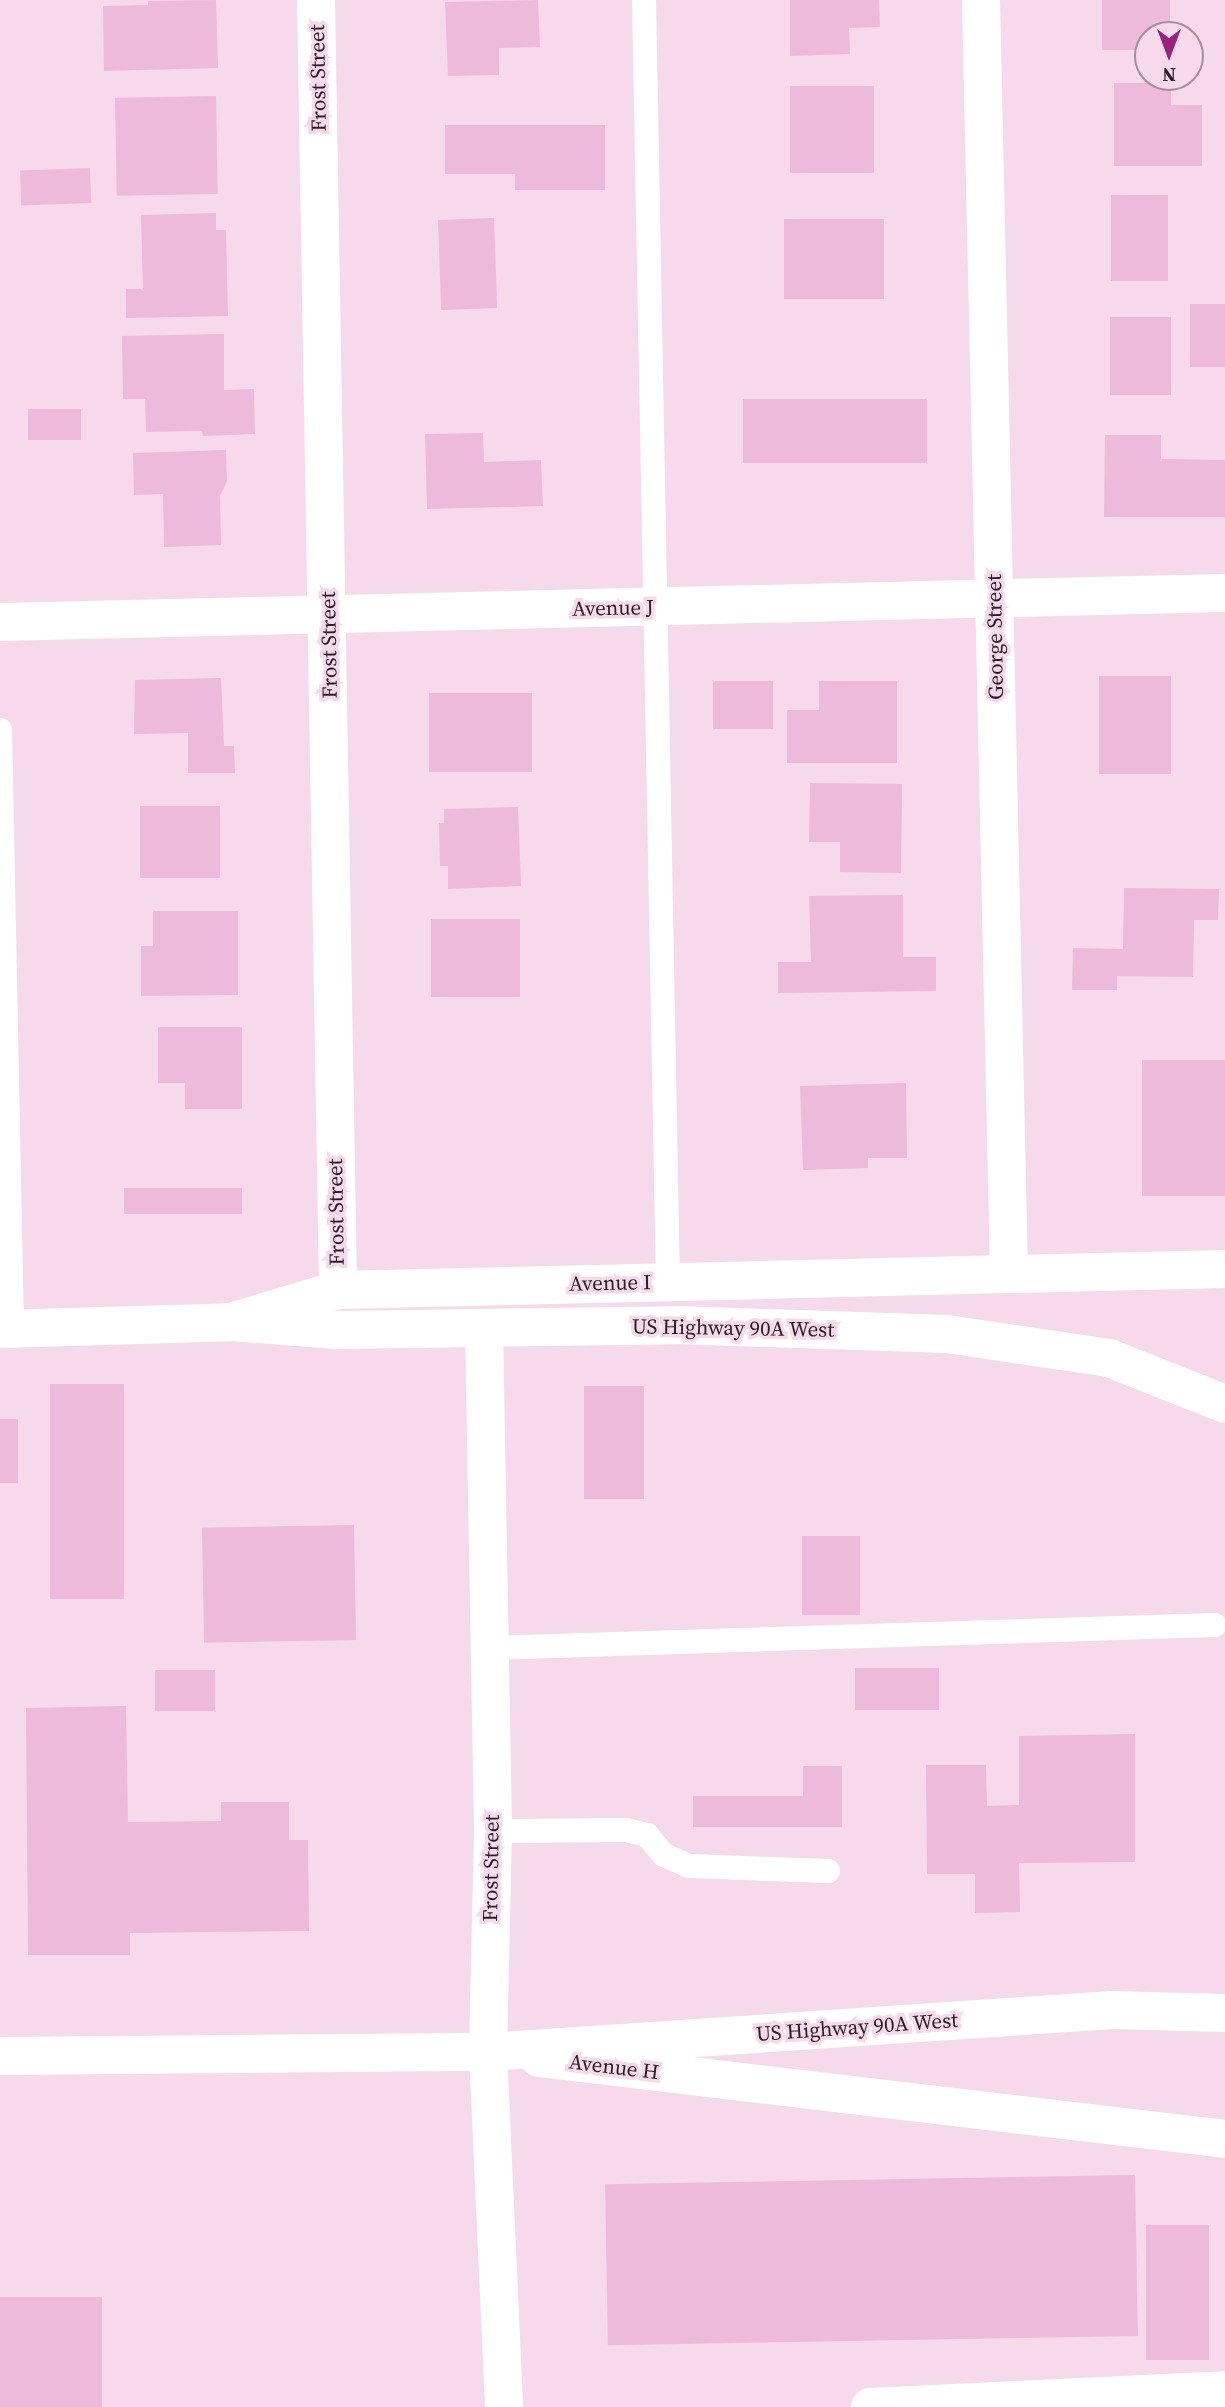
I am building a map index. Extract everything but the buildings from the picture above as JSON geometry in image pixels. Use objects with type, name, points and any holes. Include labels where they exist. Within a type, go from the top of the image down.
[{"type":"street","name":"Frost Street","points":[[316,0],[338,1290]]},
{"type":"street","name":"George Street","points":[[981,0],[1009,1274]]},
{"type":"street","name":"Avenue J","points":[[0,622],[1225,593]]},
{"type":"street","name":"Avenue I","points":[[6,1329],[231,1322],[338,1290],[1225,1269]]},
{"type":"street","name":"US Highway 90A West","points":[[231,1322],[337,1330],[677,1325],[947,1334],[1109,1358],[1225,1404]]},
{"type":"street","name":"Frost Street","points":[[484,1328],[493,1831],[488,2052],[504,2407]]},
{"type":"street","name":"US Highway 90A West","points":[[488,2052],[1112,2010],[1225,2013]]},
{"type":"street","name":"Avenue H","points":[[0,2056],[488,2052],[1225,2139]]},
{"type":"street","points":[[870,2407],[1225,2390]]},
{"type":"lane","points":[[644,0],[668,1282]]},
{"type":"lane","points":[[0,730],[6,1329]]},
{"type":"lane","points":[[490,1648],[1215,1625]]},
{"type":"lane","points":[[493,1831],[625,1830],[647,1835],[664,1856],[689,1867],[828,1871]]}]
